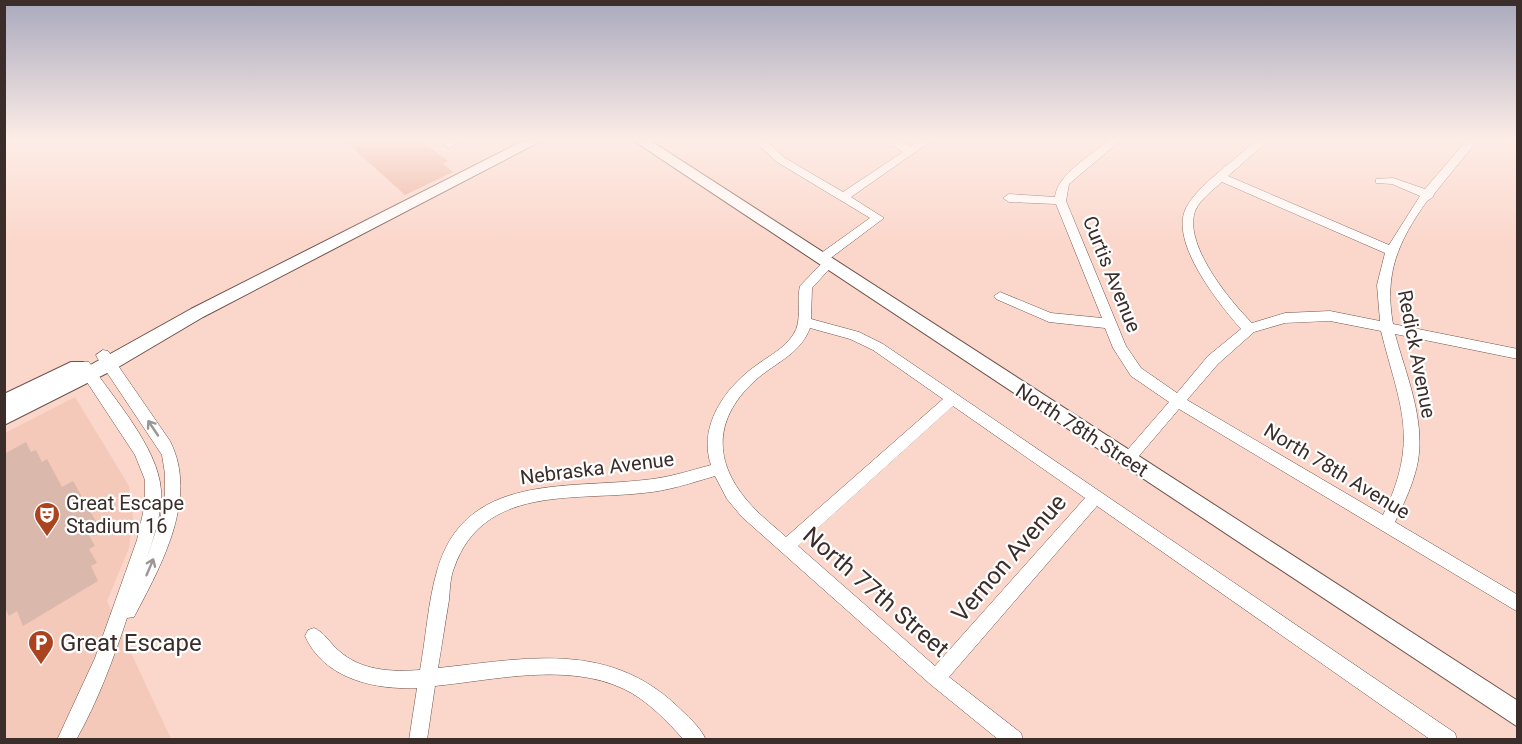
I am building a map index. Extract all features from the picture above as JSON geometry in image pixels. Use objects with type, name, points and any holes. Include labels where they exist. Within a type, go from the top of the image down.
[{"type":"street","points":[[4,417],[86,369],[466,176]]},
{"type":"street","name":"North 78th Street","points":[[695,176],[1518,715]]},
{"type":"street","points":[[719,469],[714,445],[720,413],[738,388],[798,340],[806,322],[806,286],[824,262],[878,218],[807,176]]},
{"type":"street","points":[[843,197],[874,176]]},
{"type":"street","name":"Curtis Avenue","points":[[1073,176],[1061,188],[1059,201],[1095,284],[1109,324],[1120,348],[1136,372]]},
{"type":"street","points":[[1225,176],[1194,204],[1186,225],[1191,241],[1220,295],[1249,329]]},
{"type":"street","name":"Redick Avenue","points":[[1386,524],[1410,467],[1412,438],[1383,302],[1386,265],[1398,237],[1445,176]]},
{"type":"street","points":[[1223,178],[1342,232],[1392,251]]},
{"type":"street","points":[[1380,182],[1393,181],[1429,195]]},
{"type":"street","points":[[1009,198],[1059,201]]},
{"type":"street","points":[[1000,296],[1049,317],[1109,324]]},
{"type":"street","points":[[1128,459],[1221,351],[1249,329],[1285,318],[1330,316],[1518,354]]},
{"type":"street","points":[[806,322],[840,330],[865,340],[1448,740]]},
{"type":"street","points":[[106,359],[165,446],[169,455],[172,482],[165,531],[141,587],[113,637]]},
{"type":"street","points":[[4,403],[86,369]]},
{"type":"street","points":[[66,740],[85,704],[113,637],[146,535],[153,488],[149,471],[139,451],[86,369]]},
{"type":"street","name":"North 78th Avenue","points":[[1136,372],[1178,401],[1518,604]]},
{"type":"street","points":[[787,546],[952,399]]},
{"type":"street","name":"North 77th Street","points":[[719,469],[732,496],[936,678],[1014,740]]},
{"type":"street","name":"Nebraska Avenue","points":[[417,740],[426,678],[452,548],[464,530],[486,511],[510,500],[530,495],[646,487],[719,469]]},
{"type":"street","points":[[153,488],[172,482]]},
{"type":"street","name":"Vernon Avenue","points":[[936,678],[1095,497]]},
{"type":"street","points":[[314,636],[331,656],[361,674],[391,680],[542,668],[595,671],[632,684],[662,703],[697,740]]},
{"type":"shaded area","points":[[384,176],[445,176],[405,195]]},
{"type":"shaded area","points":[[75,397],[129,486],[133,518],[129,548],[107,601],[171,739],[5,740],[5,433]]},
{"type":"building","name":"Great Escape Stadium 16","points":[[26,442],[31,452],[36,450],[42,462],[47,459],[62,487],[73,481],[97,523],[86,530],[95,546],[89,549],[97,563],[91,566],[98,581],[23,626],[17,611],[9,616],[4,606],[4,454]]},
{"type":"place","name":"Great Escape Stadium 16","points":[[47,538]]},
{"type":"place","name":"Great Escape","points":[[41,666]]}]
